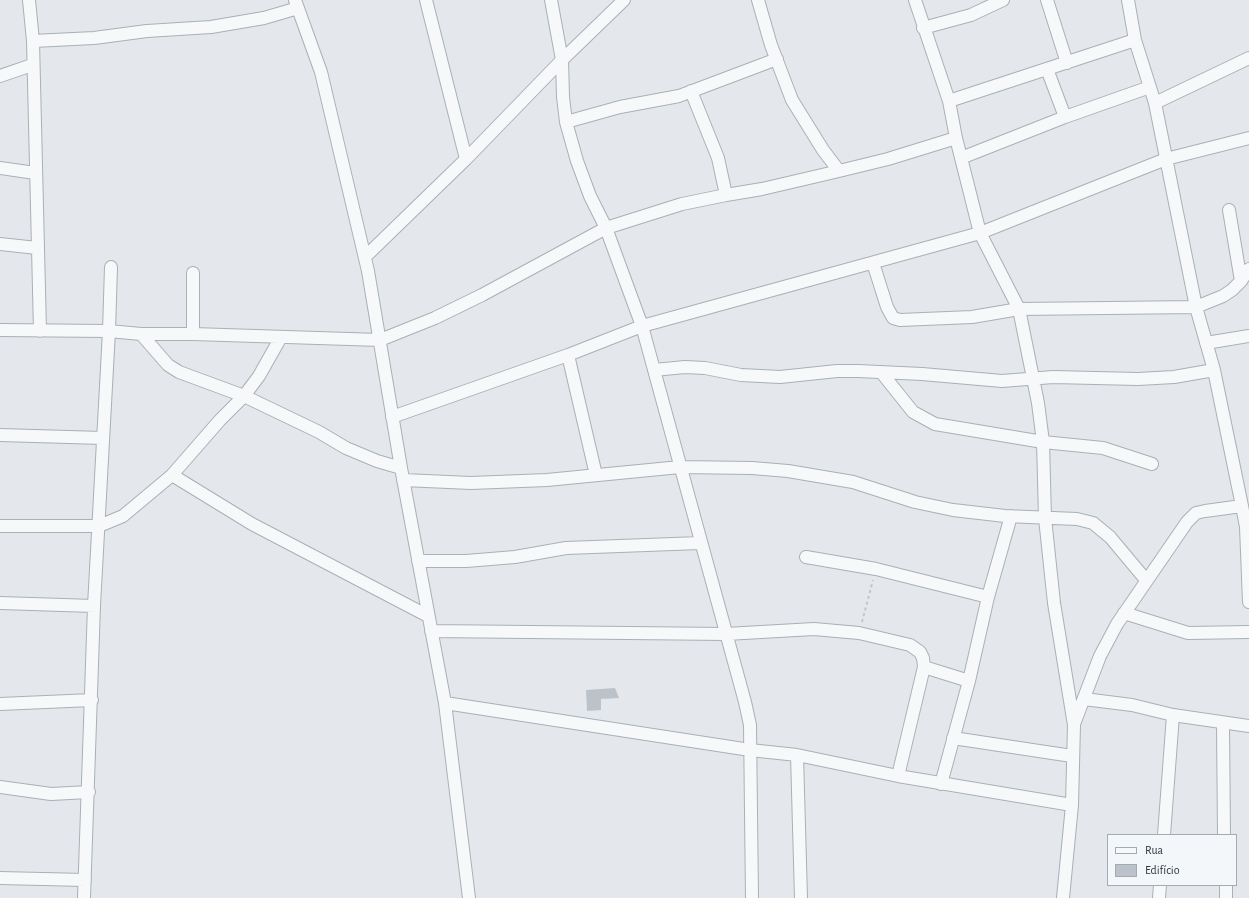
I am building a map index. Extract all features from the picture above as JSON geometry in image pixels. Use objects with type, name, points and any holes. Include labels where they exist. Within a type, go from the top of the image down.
[{"type":"street","points":[[29,0],[33,42],[32,65],[40,331]]},
{"type":"street","points":[[426,0],[466,159]]},
{"type":"street","points":[[551,0],[562,60],[563,97],[566,122],[580,168],[606,228],[642,326],[700,543],[748,714],[750,750],[752,898]]},
{"type":"street","points":[[365,257],[466,159],[562,60],[624,0]]},
{"type":"street","points":[[758,0],[792,100],[822,150],[839,171]]},
{"type":"street","points":[[915,0],[923,28],[949,101],[956,138],[980,233],[1019,309],[1034,379],[1043,442],[1045,518],[1054,603],[1074,725],[1072,756],[1072,805],[1063,898]]},
{"type":"street","points":[[923,28],[971,15],[1003,0]]},
{"type":"street","points":[[1047,0],[1067,63]]},
{"type":"street","points":[[1128,0],[1135,40],[1154,103],[1196,307],[1214,370],[1242,506],[1248,527],[1249,602]]},
{"type":"street","points":[[33,42],[94,38],[147,31],[211,27],[264,18],[296,4],[321,72],[365,257],[403,480],[445,703],[469,898]]},
{"type":"street","points":[[949,101],[1135,40]]},
{"type":"street","points":[[1154,103],[1249,58]]},
{"type":"street","points":[[566,122],[620,108],[679,96],[777,59]]},
{"type":"street","points":[[0,76],[32,65]]},
{"type":"street","points":[[1047,69],[1064,117]]},
{"type":"street","points":[[961,158],[1064,117],[1150,87]]},
{"type":"street","points":[[691,91],[718,158],[726,195]]},
{"type":"street","points":[[0,330],[109,331],[141,334],[193,334],[380,340],[435,318],[482,295],[606,228],[682,204],[762,189],[839,171],[888,159],[956,138]]},
{"type":"street","points":[[392,417],[568,355],[642,326],[980,233],[1166,159],[1249,138]]},
{"type":"street","points":[[0,168],[35,173]]},
{"type":"street","points":[[1229,210],[1241,281]]},
{"type":"street","points":[[0,244],[37,248]]},
{"type":"street","points":[[873,263],[887,307],[893,318],[900,320],[972,317],[1019,309],[1196,307],[1223,296],[1241,281],[1249,269]]},
{"type":"street","points":[[84,898],[89,792],[94,606],[109,331],[111,266]]},
{"type":"street","points":[[192,273],[193,334]]},
{"type":"street","points":[[141,334],[168,365],[179,372],[244,396],[319,432],[346,448],[377,461],[401,468]]},
{"type":"street","points":[[1206,343],[1249,336]]},
{"type":"street","points":[[0,526],[99,526],[123,516],[172,475],[220,420],[244,396],[259,376],[282,337]]},
{"type":"street","points":[[568,355],[596,475]]},
{"type":"street","points":[[654,370],[685,367],[705,368],[741,375],[780,377],[837,371],[881,372],[1002,381],[1053,377],[1138,379],[1167,378],[1214,370]]},
{"type":"street","points":[[881,372],[913,412],[936,424],[1043,442],[1103,448],[1152,464]]},
{"type":"street","points":[[0,435],[103,438]]},
{"type":"street","points":[[403,480],[471,483],[548,480],[680,467],[752,468],[788,471],[853,482],[915,502],[945,509],[1011,516],[1077,519],[1093,523],[1110,537],[1146,580]]},
{"type":"street","points":[[172,475],[252,524],[428,616]]},
{"type":"street","points":[[1074,725],[1100,656],[1124,613],[1191,516],[1205,511],[1242,506]]},
{"type":"street","points":[[941,784],[969,681],[988,597],[1011,516]]},
{"type":"street","points":[[418,561],[473,560],[515,556],[566,548],[700,543]]},
{"type":"street","points":[[806,556],[876,569],[988,597]]},
{"type":"street","points":[[0,603],[94,606]]},
{"type":"street","points":[[1124,613],[1188,634],[1249,632]]},
{"type":"street","points":[[431,631],[726,634],[814,629],[859,633],[910,645],[920,652],[923,658],[924,667],[898,776]]},
{"type":"street","points":[[924,667],[969,681]]},
{"type":"street","points":[[0,704],[92,700]]},
{"type":"street","points":[[1084,700],[1132,705],[1173,715],[1223,724],[1249,726]]},
{"type":"street","points":[[445,703],[797,756],[941,784],[1072,805]]},
{"type":"street","points":[[1164,834],[1173,715]]},
{"type":"street","points":[[1223,724],[1224,834]]},
{"type":"street","points":[[953,738],[1072,756]]},
{"type":"street","points":[[797,756],[801,898]]},
{"type":"street","points":[[0,787],[35,794],[89,792]]},
{"type":"street","points":[[0,878],[85,880]]},
{"type":"street","points":[[1159,898],[1160,886]]},
{"type":"street","points":[[1226,886],[1226,898]]},
{"type":"path","points":[[859,633],[876,569]]},
{"type":"building","points":[[615,688],[619,698],[601,699],[601,710],[587,711],[586,690]]}]
